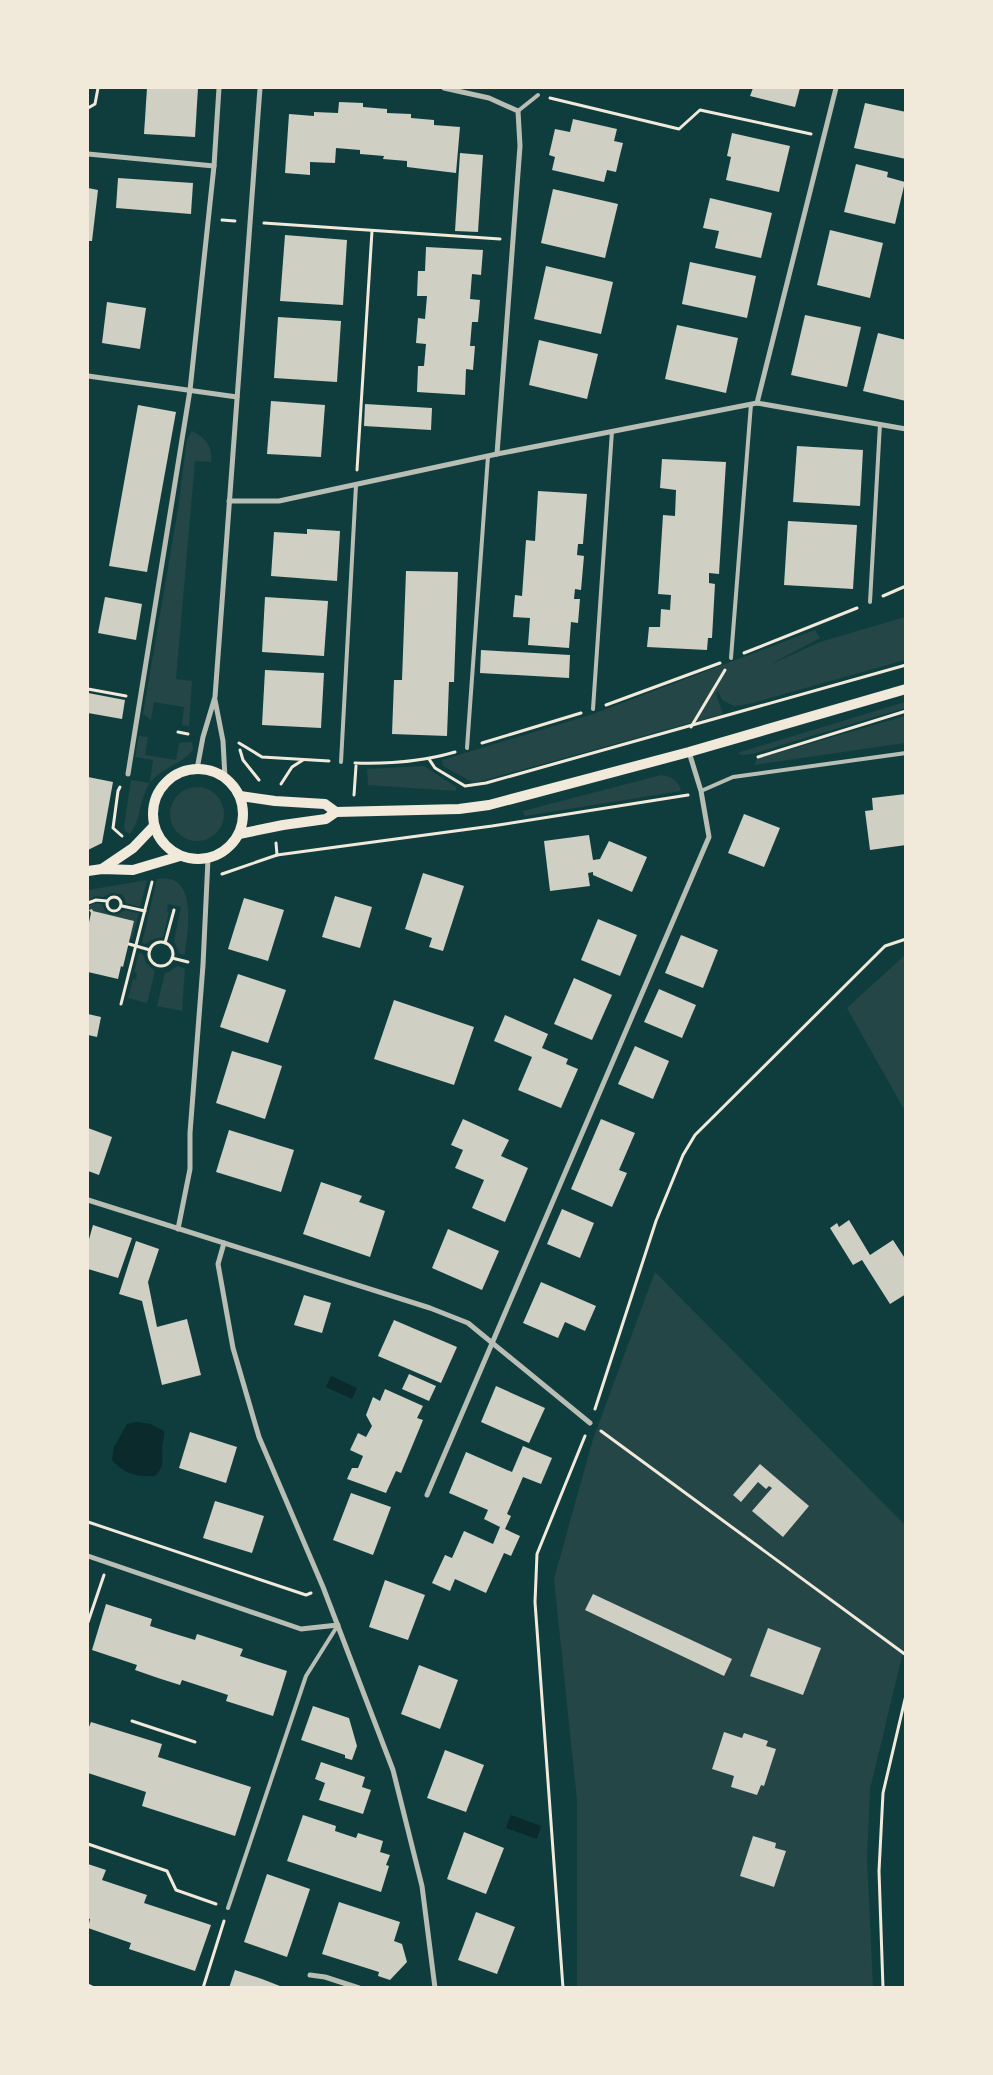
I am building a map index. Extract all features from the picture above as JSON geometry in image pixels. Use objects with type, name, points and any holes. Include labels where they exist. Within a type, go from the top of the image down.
[{"type":"main road","points":[[239,834],[283,825],[326,820],[336,812],[459,809],[489,805],[689,752],[906,689]]},
{"type":"main road","points":[[197,769],[212,771],[225,778],[240,796],[243,822],[239,834],[226,850],[208,859],[194,860],[180,856],[168,849],[159,839],[152,813],[154,799],[161,787],[177,774],[197,769]]},
{"type":"main road","points":[[240,796],[275,802],[325,804],[336,812]]},
{"type":"main road","points":[[102,868],[133,848],[154,826]]},
{"type":"main road","points":[[88,871],[102,868],[133,870],[180,856]]},
{"type":"street","points":[[128,774],[190,390],[214,166],[219,88]]},
{"type":"street","points":[[197,769],[203,737],[215,697],[260,88]]},
{"type":"street","points":[[444,88],[489,98],[518,111],[520,146],[497,454]]},
{"type":"street","points":[[754,403],[836,88]]},
{"type":"street","points":[[88,154],[214,166]]},
{"type":"street","points":[[88,376],[237,397]]},
{"type":"street","points":[[229,501],[279,501],[356,486],[497,454],[754,403],[906,429]]},
{"type":"street","points":[[215,697],[223,740],[225,778]]},
{"type":"street","points":[[426,1495],[709,837],[701,791],[689,752]]},
{"type":"street","points":[[178,1229],[190,1169],[190,1133],[203,965],[208,859]]},
{"type":"street","points":[[88,1200],[430,1308],[468,1323],[492,1340],[590,1423]]},
{"type":"street","points":[[224,1243],[218,1264],[233,1348],[259,1436],[323,1587],[392,1770],[422,1886],[435,1988]]},
{"type":"street","points":[[88,1556],[301,1629],[338,1625]]},
{"type":"street","points":[[310,1975],[325,1977],[359,1988]]},
{"type":"lane","points":[[518,111],[538,96]]},
{"type":"lane","points":[[732,658],[754,403]]},
{"type":"lane","points":[[870,602],[880,424]]},
{"type":"lane","points":[[593,710],[612,431]]},
{"type":"lane","points":[[467,748],[488,456]]},
{"type":"lane","points":[[341,762],[356,486]]},
{"type":"lane","points":[[701,791],[733,777],[906,753]]},
{"type":"lane","points":[[228,1908],[306,1676],[338,1625]]},
{"type":"path","points":[[88,108],[95,104],[98,88]]},
{"type":"path","points":[[538,96],[679,129],[700,110],[824,137]]},
{"type":"path","points":[[208,219],[513,240]]},
{"type":"path","points":[[356,486],[372,231]]},
{"type":"path","points":[[353,811],[356,763],[429,759],[593,710],[732,658],[906,586]]},
{"type":"path","points":[[691,727],[732,658]]},
{"type":"path","points":[[429,759],[435,768],[465,786],[486,783],[691,727],[906,665]]},
{"type":"path","points":[[88,689],[140,698]]},
{"type":"path","points":[[756,758],[906,711]]},
{"type":"path","points":[[223,740],[239,743],[262,757],[304,760],[292,767],[284,781],[274,789]]},
{"type":"path","points":[[239,743],[243,760],[258,779],[266,784]]},
{"type":"path","points":[[128,774],[118,791],[113,828],[133,848]]},
{"type":"path","points":[[207,880],[277,855],[492,826],[675,797],[701,791]]},
{"type":"path","points":[[121,1004],[153,880],[148,866]]},
{"type":"path","points":[[88,904],[96,900],[107,901],[112,897],[117,897],[121,900],[122,906]]},
{"type":"path","points":[[107,901],[107,906],[113,911],[118,910],[122,906]]},
{"type":"path","points":[[122,906],[145,911]]},
{"type":"path","points":[[166,944],[174,910]]},
{"type":"path","points":[[563,1988],[535,1602],[537,1554],[590,1423],[656,1220],[683,1155],[695,1135],[884,946],[906,939]]},
{"type":"path","points":[[129,944],[150,950]]},
{"type":"path","points":[[156,944],[166,944],[170,947],[173,954],[171,961],[164,965],[153,963],[149,956],[150,950],[156,944]]},
{"type":"path","points":[[590,1423],[906,1655]]},
{"type":"path","points":[[88,1522],[306,1594],[323,1587]]},
{"type":"path","points":[[88,1622],[108,1564]]},
{"type":"path","points":[[883,1988],[879,1871],[883,1793],[906,1696]]},
{"type":"path","points":[[132,1721],[195,1742]]},
{"type":"path","points":[[88,1844],[167,1871],[176,1890],[228,1908],[203,1988]]},
{"type":"path","points":[[88,1985],[94,1988]]},
{"type":"shaded area","points":[[192,431],[205,440],[210,447],[211,462],[195,461],[176,679],[192,681],[189,726],[182,725],[184,707],[154,702],[151,720],[143,714],[178,509],[187,439]]},
{"type":"shaded area","points":[[905,617],[905,660],[749,704],[734,706],[722,700],[718,691],[716,693],[723,714],[474,783],[443,766],[442,760],[593,714],[815,630],[820,638],[767,666],[820,642]]},
{"type":"shaded area","points":[[905,702],[905,708],[752,754],[743,755],[737,753]]},
{"type":"shaded area","points":[[905,716],[905,743],[754,765],[757,759]]},
{"type":"shaded area","points":[[139,736],[148,737],[145,755],[176,760],[179,743],[192,742],[193,749],[183,759],[153,779],[148,786],[134,829],[130,834],[125,831],[124,827],[131,780],[150,783],[153,760],[135,757]]},
{"type":"shaded area","points":[[424,766],[456,787],[456,791],[368,785],[367,769]]},
{"type":"shaded area","points":[[661,775],[674,780],[681,791],[525,816],[523,811]]},
{"type":"shaded area","points":[[192,787],[202,787],[212,791],[220,799],[224,814],[220,829],[212,837],[202,841],[192,841],[182,837],[174,829],[170,819],[170,809],[174,799],[182,791]]},
{"type":"shaded area","points":[[157,879],[169,879],[178,883],[184,890],[188,912],[185,955],[179,953],[174,941],[181,907],[168,904],[167,911],[169,912],[163,937],[151,940],[146,944],[142,943]]},
{"type":"shaded area","points":[[147,880],[140,907],[126,903],[121,894],[111,893],[88,900],[88,890]]},
{"type":"shaded area","points":[[96,903],[102,904],[105,911],[113,915],[125,910],[139,913],[132,939],[130,939],[134,921],[93,911],[92,909],[89,910],[88,925],[88,906]]},
{"type":"shaded area","points":[[139,953],[143,954],[146,963],[155,971],[147,1003],[128,998],[133,979],[136,980],[137,973],[134,972]]},
{"type":"shaded area","points":[[905,955],[905,1111],[847,1008]]},
{"type":"shaded area","points":[[177,966],[185,969],[182,1011],[157,1006],[165,973]]},
{"type":"shaded area","points":[[655,1272],[905,1525],[905,1644],[870,1789],[867,1858],[873,1987],[577,1987],[577,1800],[554,1579],[593,1439]]},
{"type":"shaded area","points":[[331,1376],[357,1388],[352,1399],[326,1387]]},
{"type":"shaded area","points":[[137,1422],[151,1424],[164,1431],[162,1463],[155,1476],[131,1474],[121,1469],[112,1460],[114,1447],[127,1424]]},
{"type":"shaded area","points":[[511,1815],[541,1826],[537,1839],[506,1828]]},
{"type":"building","points":[[147,88],[198,88],[195,137],[144,134]]},
{"type":"building","points":[[753,88],[800,88],[795,107],[750,96]]},
{"type":"building","points":[[339,102],[363,103],[363,107],[387,109],[387,113],[411,114],[411,118],[434,120],[434,125],[460,127],[456,173],[407,167],[407,161],[383,159],[384,156],[360,154],[360,150],[336,148],[335,163],[310,162],[310,175],[285,173],[289,114],[314,116],[314,112],[338,113]]},
{"type":"building","points":[[865,103],[906,112],[906,159],[854,148]]},
{"type":"building","points":[[573,119],[617,129],[614,141],[623,143],[616,172],[607,170],[604,182],[552,170],[555,157],[549,155],[555,129],[570,132]]},
{"type":"building","points":[[732,133],[790,146],[779,192],[726,180],[731,157],[727,156]]},
{"type":"building","points":[[460,153],[483,155],[478,232],[455,231]]},
{"type":"building","points":[[856,164],[888,172],[887,177],[905,182],[895,224],[844,212]]},
{"type":"building","points":[[118,178],[193,183],[191,214],[116,208]]},
{"type":"building","points":[[88,188],[98,190],[92,241],[88,241]]},
{"type":"building","points":[[553,189],[618,204],[605,258],[541,243]]},
{"type":"building","points":[[710,198],[772,213],[761,258],[715,248],[719,231],[703,228]]},
{"type":"building","points":[[830,230],[883,243],[870,298],[817,285]]},
{"type":"building","points":[[285,235],[347,240],[343,305],[280,301]]},
{"type":"building","points":[[426,247],[483,250],[481,275],[472,274],[470,299],[480,300],[478,322],[472,322],[470,346],[475,346],[473,370],[466,369],[465,395],[417,392],[418,366],[424,366],[426,344],[416,343],[418,318],[425,319],[427,296],[417,296],[418,271],[425,271]]},
{"type":"building","points":[[690,262],[756,276],[747,318],[682,304]]},
{"type":"building","points":[[546,266],[613,282],[601,334],[534,319]]},
{"type":"building","points":[[107,302],[146,308],[140,349],[102,343]]},
{"type":"building","points":[[805,315],[861,327],[847,387],[791,375]]},
{"type":"building","points":[[278,317],[341,321],[337,382],[274,378]]},
{"type":"building","points":[[677,325],[738,338],[726,393],[665,379]]},
{"type":"building","points":[[878,333],[906,340],[906,401],[863,391]]},
{"type":"building","points":[[539,340],[598,354],[587,399],[529,385]]},
{"type":"building","points":[[271,401],[325,405],[321,457],[267,454]]},
{"type":"building","points":[[365,404],[432,408],[431,430],[364,426]]},
{"type":"building","points":[[138,405],[176,412],[147,572],[109,566]]},
{"type":"building","points":[[797,446],[863,450],[860,506],[793,502]]},
{"type":"building","points":[[662,459],[726,462],[719,574],[709,573],[709,583],[715,584],[712,638],[708,638],[707,650],[647,647],[649,627],[660,627],[661,609],[670,610],[671,595],[658,594],[663,515],[675,516],[676,490],[660,488]]},
{"type":"building","points":[[538,491],[587,494],[583,544],[578,544],[577,555],[584,556],[581,590],[575,589],[574,599],[580,599],[578,623],[571,622],[569,648],[528,645],[530,618],[513,617],[515,595],[522,596],[526,540],[535,541]]},
{"type":"building","points":[[788,521],[857,525],[853,589],[784,585]]},
{"type":"building","points":[[307,529],[340,531],[337,581],[271,576],[274,532],[307,534]]},
{"type":"building","points":[[406,571],[458,572],[454,682],[449,682],[447,736],[392,734],[394,680],[402,680]]},
{"type":"building","points":[[105,597],[142,604],[136,640],[98,633]]},
{"type":"building","points":[[265,597],[328,601],[324,656],[262,652]]},
{"type":"building","points":[[481,650],[570,655],[569,678],[480,673]]},
{"type":"building","points":[[265,670],[324,673],[321,728],[262,725]]},
{"type":"building","points":[[88,693],[125,700],[122,719],[88,713]]},
{"type":"building","points":[[88,777],[113,782],[102,843],[88,850]]},
{"type":"building","points":[[906,794],[906,845],[870,850],[865,811],[873,810],[872,798]]},
{"type":"building","points":[[744,814],[780,828],[764,867],[728,853]]},
{"type":"building","points":[[589,835],[593,860],[600,859],[609,841],[647,857],[632,892],[593,875],[593,872],[588,873],[590,886],[550,891],[544,841]]},
{"type":"building","points":[[423,873],[464,886],[443,951],[429,947],[432,938],[405,929]]},
{"type":"building","points":[[335,896],[372,907],[360,948],[322,937]]},
{"type":"building","points":[[244,898],[284,910],[268,961],[228,949]]},
{"type":"building","points":[[92,909],[93,911],[134,921],[123,967],[121,966],[118,979],[88,972],[88,927],[91,913],[89,910]]},
{"type":"building","points":[[598,919],[637,935],[620,976],[581,960]]},
{"type":"building","points":[[681,935],[718,950],[703,988],[665,973]]},
{"type":"building","points":[[238,974],[286,990],[268,1043],[220,1027]]},
{"type":"building","points":[[574,978],[612,995],[592,1040],[554,1024]]},
{"type":"building","points":[[659,989],[696,1005],[682,1038],[644,1022]]},
{"type":"building","points":[[394,1000],[474,1027],[454,1085],[374,1059]]},
{"type":"building","points":[[88,1014],[101,1017],[97,1037],[88,1035]]},
{"type":"building","points":[[505,1015],[548,1034],[542,1048],[568,1059],[566,1064],[578,1069],[561,1108],[518,1090],[532,1057],[494,1041]]},
{"type":"building","points":[[635,1046],[669,1061],[653,1099],[618,1084]]},
{"type":"building","points":[[232,1051],[282,1066],[265,1119],[216,1103]]},
{"type":"building","points":[[463,1119],[509,1140],[501,1156],[528,1168],[505,1222],[472,1208],[484,1180],[455,1168],[463,1150],[451,1145]]},
{"type":"building","points":[[601,1119],[635,1133],[619,1170],[627,1173],[612,1207],[571,1189]]},
{"type":"building","points":[[88,1128],[112,1137],[99,1175],[88,1171]]},
{"type":"building","points":[[229,1130],[294,1150],[281,1192],[216,1172]]},
{"type":"building","points":[[321,1182],[362,1196],[359,1202],[385,1211],[370,1257],[303,1234]]},
{"type":"building","points":[[562,1209],[594,1223],[580,1258],[547,1244]]},
{"type":"building","points":[[849,1220],[870,1255],[893,1240],[906,1260],[906,1294],[890,1304],[862,1260],[853,1265],[830,1228],[837,1223],[839,1227]]},
{"type":"building","points":[[93,1225],[132,1238],[118,1278],[88,1269],[88,1243]]},
{"type":"building","points":[[448,1229],[499,1251],[482,1290],[432,1268]]},
{"type":"building","points":[[136,1241],[159,1249],[148,1282],[157,1327],[187,1319],[201,1375],[162,1385],[142,1301],[119,1294]]},
{"type":"building","points":[[541,1282],[596,1306],[585,1331],[565,1322],[558,1338],[523,1323]]},
{"type":"building","points":[[304,1295],[331,1303],[322,1333],[294,1325]]},
{"type":"building","points":[[394,1320],[457,1347],[441,1383],[378,1356]]},
{"type":"building","points":[[409,1374],[436,1386],[429,1401],[402,1389]]},
{"type":"building","points":[[496,1386],[545,1408],[529,1443],[481,1422]]},
{"type":"building","points":[[385,1389],[423,1406],[417,1418],[423,1420],[401,1473],[396,1471],[386,1493],[347,1479],[352,1468],[358,1468],[363,1456],[350,1450],[358,1433],[366,1437],[372,1426],[366,1415],[373,1397],[380,1401]]},
{"type":"building","points":[[190,1432],[237,1447],[226,1483],[179,1468]]},
{"type":"building","points":[[523,1446],[552,1458],[541,1484],[523,1477],[507,1514],[511,1516],[505,1529],[520,1536],[511,1556],[504,1553],[486,1593],[455,1579],[450,1591],[432,1583],[445,1555],[452,1558],[464,1531],[493,1544],[500,1527],[484,1519],[488,1510],[449,1493],[466,1452],[512,1472]]},
{"type":"building","points":[[760,1464],[809,1506],[783,1537],[752,1511],[772,1488],[769,1486],[766,1489],[758,1482],[741,1502],[733,1495]]},
{"type":"building","points":[[351,1493],[391,1507],[373,1555],[333,1540]]},
{"type":"building","points":[[215,1501],[264,1516],[252,1553],[203,1538]]},
{"type":"building","points":[[385,1580],[425,1595],[408,1640],[369,1627]]},
{"type":"building","points":[[593,1594],[732,1659],[724,1676],[585,1610]]},
{"type":"building","points":[[106,1604],[152,1619],[150,1626],[195,1640],[197,1634],[243,1649],[240,1656],[287,1671],[273,1716],[226,1701],[228,1695],[182,1680],[180,1685],[158,1678],[135,1670],[137,1665],[92,1650]]},
{"type":"building","points":[[768,1628],[821,1648],[803,1695],[750,1676]]},
{"type":"building","points":[[419,1665],[458,1680],[440,1729],[401,1714]]},
{"type":"building","points":[[313,1706],[349,1718],[357,1746],[352,1760],[345,1758],[345,1755],[301,1740]]},
{"type":"building","points":[[91,1722],[162,1744],[158,1757],[251,1787],[235,1836],[142,1806],[146,1792],[88,1773],[88,1727]]},
{"type":"building","points":[[724,1732],[742,1738],[744,1733],[768,1741],[766,1746],[776,1749],[764,1786],[761,1785],[757,1795],[731,1787],[734,1776],[712,1769]]},
{"type":"building","points":[[445,1750],[484,1765],[466,1812],[427,1798]]},
{"type":"building","points":[[321,1762],[365,1777],[362,1787],[371,1790],[363,1814],[319,1800],[325,1783],[315,1779]]},
{"type":"building","points":[[303,1815],[336,1826],[335,1831],[356,1838],[358,1833],[383,1841],[380,1852],[390,1855],[386,1865],[389,1866],[381,1892],[287,1861]]},
{"type":"building","points":[[464,1832],[504,1848],[486,1894],[447,1879]]},
{"type":"building","points":[[753,1836],[776,1843],[775,1848],[786,1851],[774,1887],[740,1876]]},
{"type":"building","points":[[88,1864],[106,1870],[102,1880],[147,1895],[144,1903],[211,1925],[195,1971],[129,1949],[131,1943],[88,1928],[90,1919],[88,1918]]},
{"type":"building","points":[[267,1874],[310,1889],[287,1957],[244,1942]]},
{"type":"building","points":[[339,1902],[400,1922],[394,1941],[402,1944],[407,1962],[390,1980],[378,1976],[379,1972],[322,1954]]},
{"type":"building","points":[[476,1912],[515,1927],[497,1974],[458,1960]]},
{"type":"building","points":[[235,1970],[262,1979],[285,1988],[229,1988]]}]
